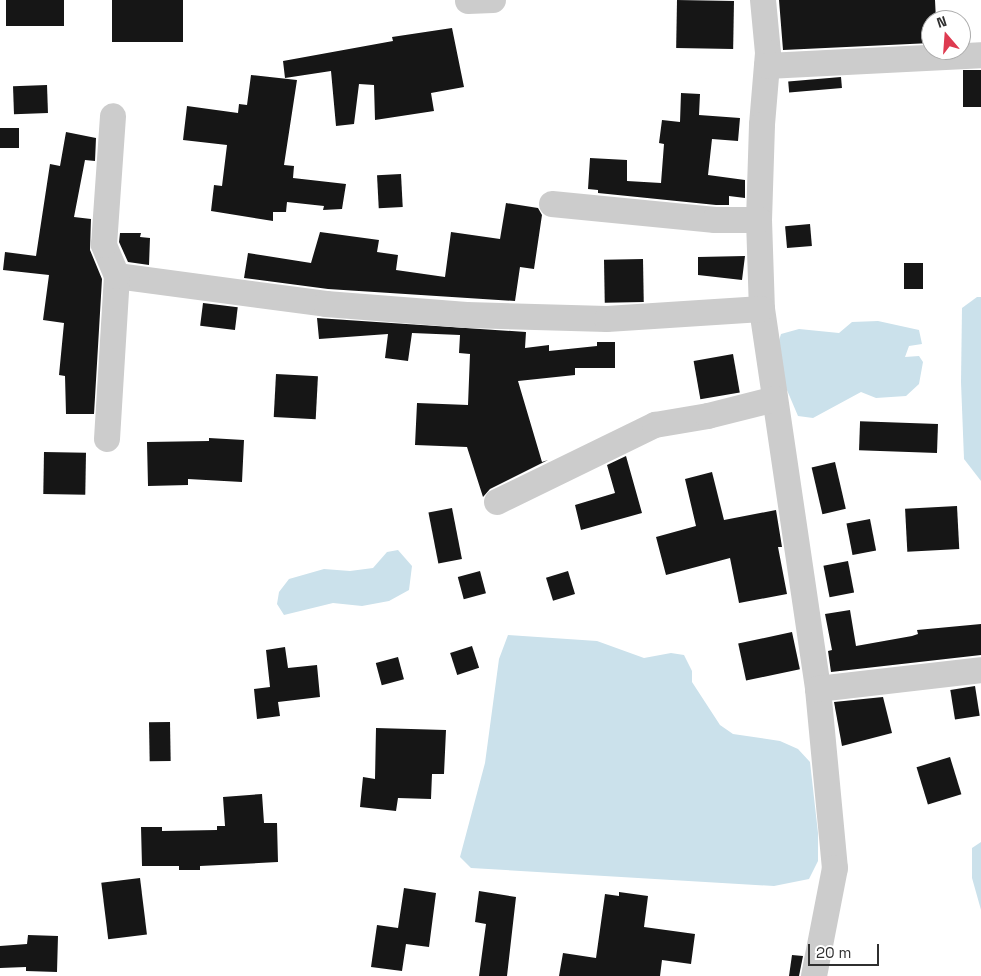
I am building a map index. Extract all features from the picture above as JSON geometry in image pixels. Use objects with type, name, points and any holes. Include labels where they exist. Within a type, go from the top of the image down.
[{"type":"street","points":[[763,0],[767,66],[760,220],[762,309],[818,689],[835,868],[814,976]]},
{"type":"street","points":[[767,66],[981,55]]},
{"type":"street","points":[[107,439],[117,276],[104,245],[113,116]]},
{"type":"street","points":[[552,204],[715,220],[760,220]]},
{"type":"street","points":[[117,276],[326,304],[467,315],[607,319],[762,309]]},
{"type":"street","points":[[497,502],[655,425],[708,416],[775,399]]},
{"type":"street","points":[[818,689],[981,670]]},
{"type":"water","points":[[977,297],[981,297],[981,481],[964,459],[961,382],[962,308]]},
{"type":"water","points":[[878,321],[919,330],[922,344],[909,346],[905,357],[919,356],[923,362],[919,384],[906,396],[876,398],[861,392],[813,418],[798,416],[781,376],[777,347],[781,334],[799,329],[839,333],[852,322]]},
{"type":"water","points":[[398,550],[412,566],[409,590],[389,601],[362,606],[333,603],[284,615],[277,604],[279,592],[289,579],[324,569],[350,571],[373,568],[387,552]]},
{"type":"water","points":[[508,635],[597,641],[644,658],[671,653],[684,655],[692,671],[692,682],[720,725],[733,734],[780,741],[798,749],[810,762],[818,833],[818,861],[809,879],[774,886],[471,868],[460,857],[485,763],[499,659]]},
{"type":"water","points":[[981,842],[981,910],[972,878],[972,848]]},
{"type":"building","points":[[6,0],[64,0],[64,26],[6,26]]},
{"type":"building","points":[[112,0],[183,0],[183,42],[112,42]]},
{"type":"building","points":[[677,0],[734,1],[733,49],[676,48]]},
{"type":"building","points":[[779,0],[935,0],[936,10],[921,10],[921,43],[783,50]]},
{"type":"building","points":[[452,28],[464,87],[431,93],[434,111],[375,120],[374,85],[359,84],[354,124],[336,126],[331,71],[285,78],[283,61],[393,41],[392,37]]},
{"type":"building","points":[[963,70],[981,70],[981,107],[963,107]]},
{"type":"building","points":[[251,75],[297,80],[284,165],[294,166],[293,178],[346,184],[342,209],[323,210],[324,206],[287,202],[286,212],[273,212],[273,221],[211,211],[214,185],[222,186],[227,145],[183,140],[187,106],[238,113],[239,104],[247,105]]},
{"type":"building","points":[[841,77],[842,88],[789,93],[788,82]]},
{"type":"building","points":[[47,85],[48,113],[14,114],[13,86]]},
{"type":"building","points":[[681,93],[700,94],[699,115],[740,118],[738,141],[712,139],[708,175],[745,180],[745,198],[729,196],[729,205],[716,205],[598,193],[598,190],[588,189],[590,158],[627,160],[627,181],[661,183],[664,144],[659,143],[662,120],[680,122]]},
{"type":"building","points":[[0,128],[19,128],[19,148],[0,148]]},
{"type":"building","points":[[66,132],[96,138],[95,161],[85,160],[74,217],[91,219],[90,250],[102,279],[94,414],[66,414],[65,376],[59,375],[64,323],[43,320],[49,275],[3,270],[5,252],[36,256],[50,164],[60,166]]},
{"type":"building","points":[[401,174],[403,207],[379,208],[377,175]]},
{"type":"building","points":[[506,203],[538,208],[542,215],[534,269],[520,267],[515,301],[328,289],[244,278],[248,253],[311,263],[320,232],[379,240],[377,252],[398,255],[396,270],[445,277],[451,232],[500,239]]},
{"type":"building","points":[[810,224],[812,246],[787,248],[785,226]]},
{"type":"building","points":[[120,233],[141,233],[140,237],[150,238],[149,265],[128,262],[119,242]]},
{"type":"building","points":[[745,256],[742,280],[698,275],[698,257]]},
{"type":"building","points":[[643,259],[644,302],[605,303],[604,260]]},
{"type":"building","points":[[904,263],[923,263],[923,289],[904,289]]},
{"type":"building","points":[[203,303],[238,307],[235,330],[200,326]]},
{"type":"building","points":[[317,318],[526,332],[525,348],[549,345],[549,351],[597,346],[597,342],[615,342],[615,368],[575,368],[575,375],[518,381],[542,462],[548,460],[490,489],[483,497],[467,447],[415,445],[417,403],[468,405],[470,354],[459,353],[460,335],[412,333],[408,361],[385,358],[388,334],[319,339]]},
{"type":"building","points":[[733,354],[740,392],[700,399],[694,361]]},
{"type":"building","points":[[276,374],[318,376],[316,419],[274,417]]},
{"type":"building","points":[[860,421],[938,424],[937,453],[859,450]]},
{"type":"building","points":[[209,438],[244,440],[242,482],[188,479],[188,485],[148,486],[147,442],[209,441]]},
{"type":"building","points":[[44,452],[86,453],[85,495],[43,494]]},
{"type":"building","points":[[626,456],[642,513],[581,530],[575,505],[615,493],[607,465]]},
{"type":"building","points":[[835,462],[846,509],[822,514],[812,467]]},
{"type":"building","points":[[712,472],[724,520],[776,510],[782,547],[778,547],[787,594],[739,603],[730,558],[666,575],[656,537],[696,526],[685,479]]},
{"type":"building","points":[[957,506],[959,549],[907,552],[905,509]]},
{"type":"building","points":[[452,508],[462,559],[438,564],[428,513]]},
{"type":"building","points":[[870,519],[876,550],[853,555],[846,524]]},
{"type":"building","points":[[848,561],[854,592],[830,597],[823,566]]},
{"type":"building","points":[[480,571],[486,593],[464,599],[458,577]]},
{"type":"building","points":[[568,571],[575,594],[553,601],[546,578]]},
{"type":"building","points":[[850,610],[856,646],[912,636],[918,634],[917,630],[981,624],[981,655],[831,672],[828,651],[832,650],[825,614]]},
{"type":"building","points":[[792,632],[800,669],[746,681],[738,643]]},
{"type":"building","points":[[472,646],[479,668],[457,675],[450,653]]},
{"type":"building","points":[[285,647],[288,668],[317,665],[320,697],[278,702],[280,716],[257,719],[254,689],[270,687],[266,650]]},
{"type":"building","points":[[398,657],[404,679],[382,685],[376,663]]},
{"type":"building","points":[[975,686],[980,716],[955,720],[950,690]]},
{"type":"building","points":[[883,697],[892,733],[842,746],[834,702]]},
{"type":"building","points":[[149,722],[170,722],[171,761],[150,761]]},
{"type":"building","points":[[376,728],[446,730],[444,774],[432,774],[431,799],[398,798],[396,811],[360,807],[363,777],[375,779]]},
{"type":"building","points":[[950,757],[961,794],[928,805],[917,767]]},
{"type":"building","points":[[262,794],[264,823],[277,823],[278,862],[200,866],[200,870],[179,870],[179,866],[142,866],[141,827],[162,827],[162,831],[217,830],[217,826],[225,826],[223,797]]},
{"type":"building","points":[[140,878],[147,935],[108,939],[101,883]]},
{"type":"building","points":[[404,888],[436,893],[429,947],[406,944],[402,971],[371,967],[377,925],[398,928]]},
{"type":"building","points":[[479,891],[516,897],[507,976],[479,976],[486,924],[475,922]]},
{"type":"building","points":[[619,892],[648,896],[644,927],[695,934],[691,964],[662,960],[660,976],[559,976],[563,953],[596,958],[605,894],[619,896]]},
{"type":"building","points":[[28,935],[58,936],[57,972],[26,971],[26,967],[0,968],[0,946],[27,944]]},
{"type":"building","points":[[792,955],[803,956],[799,976],[789,976]]}]
